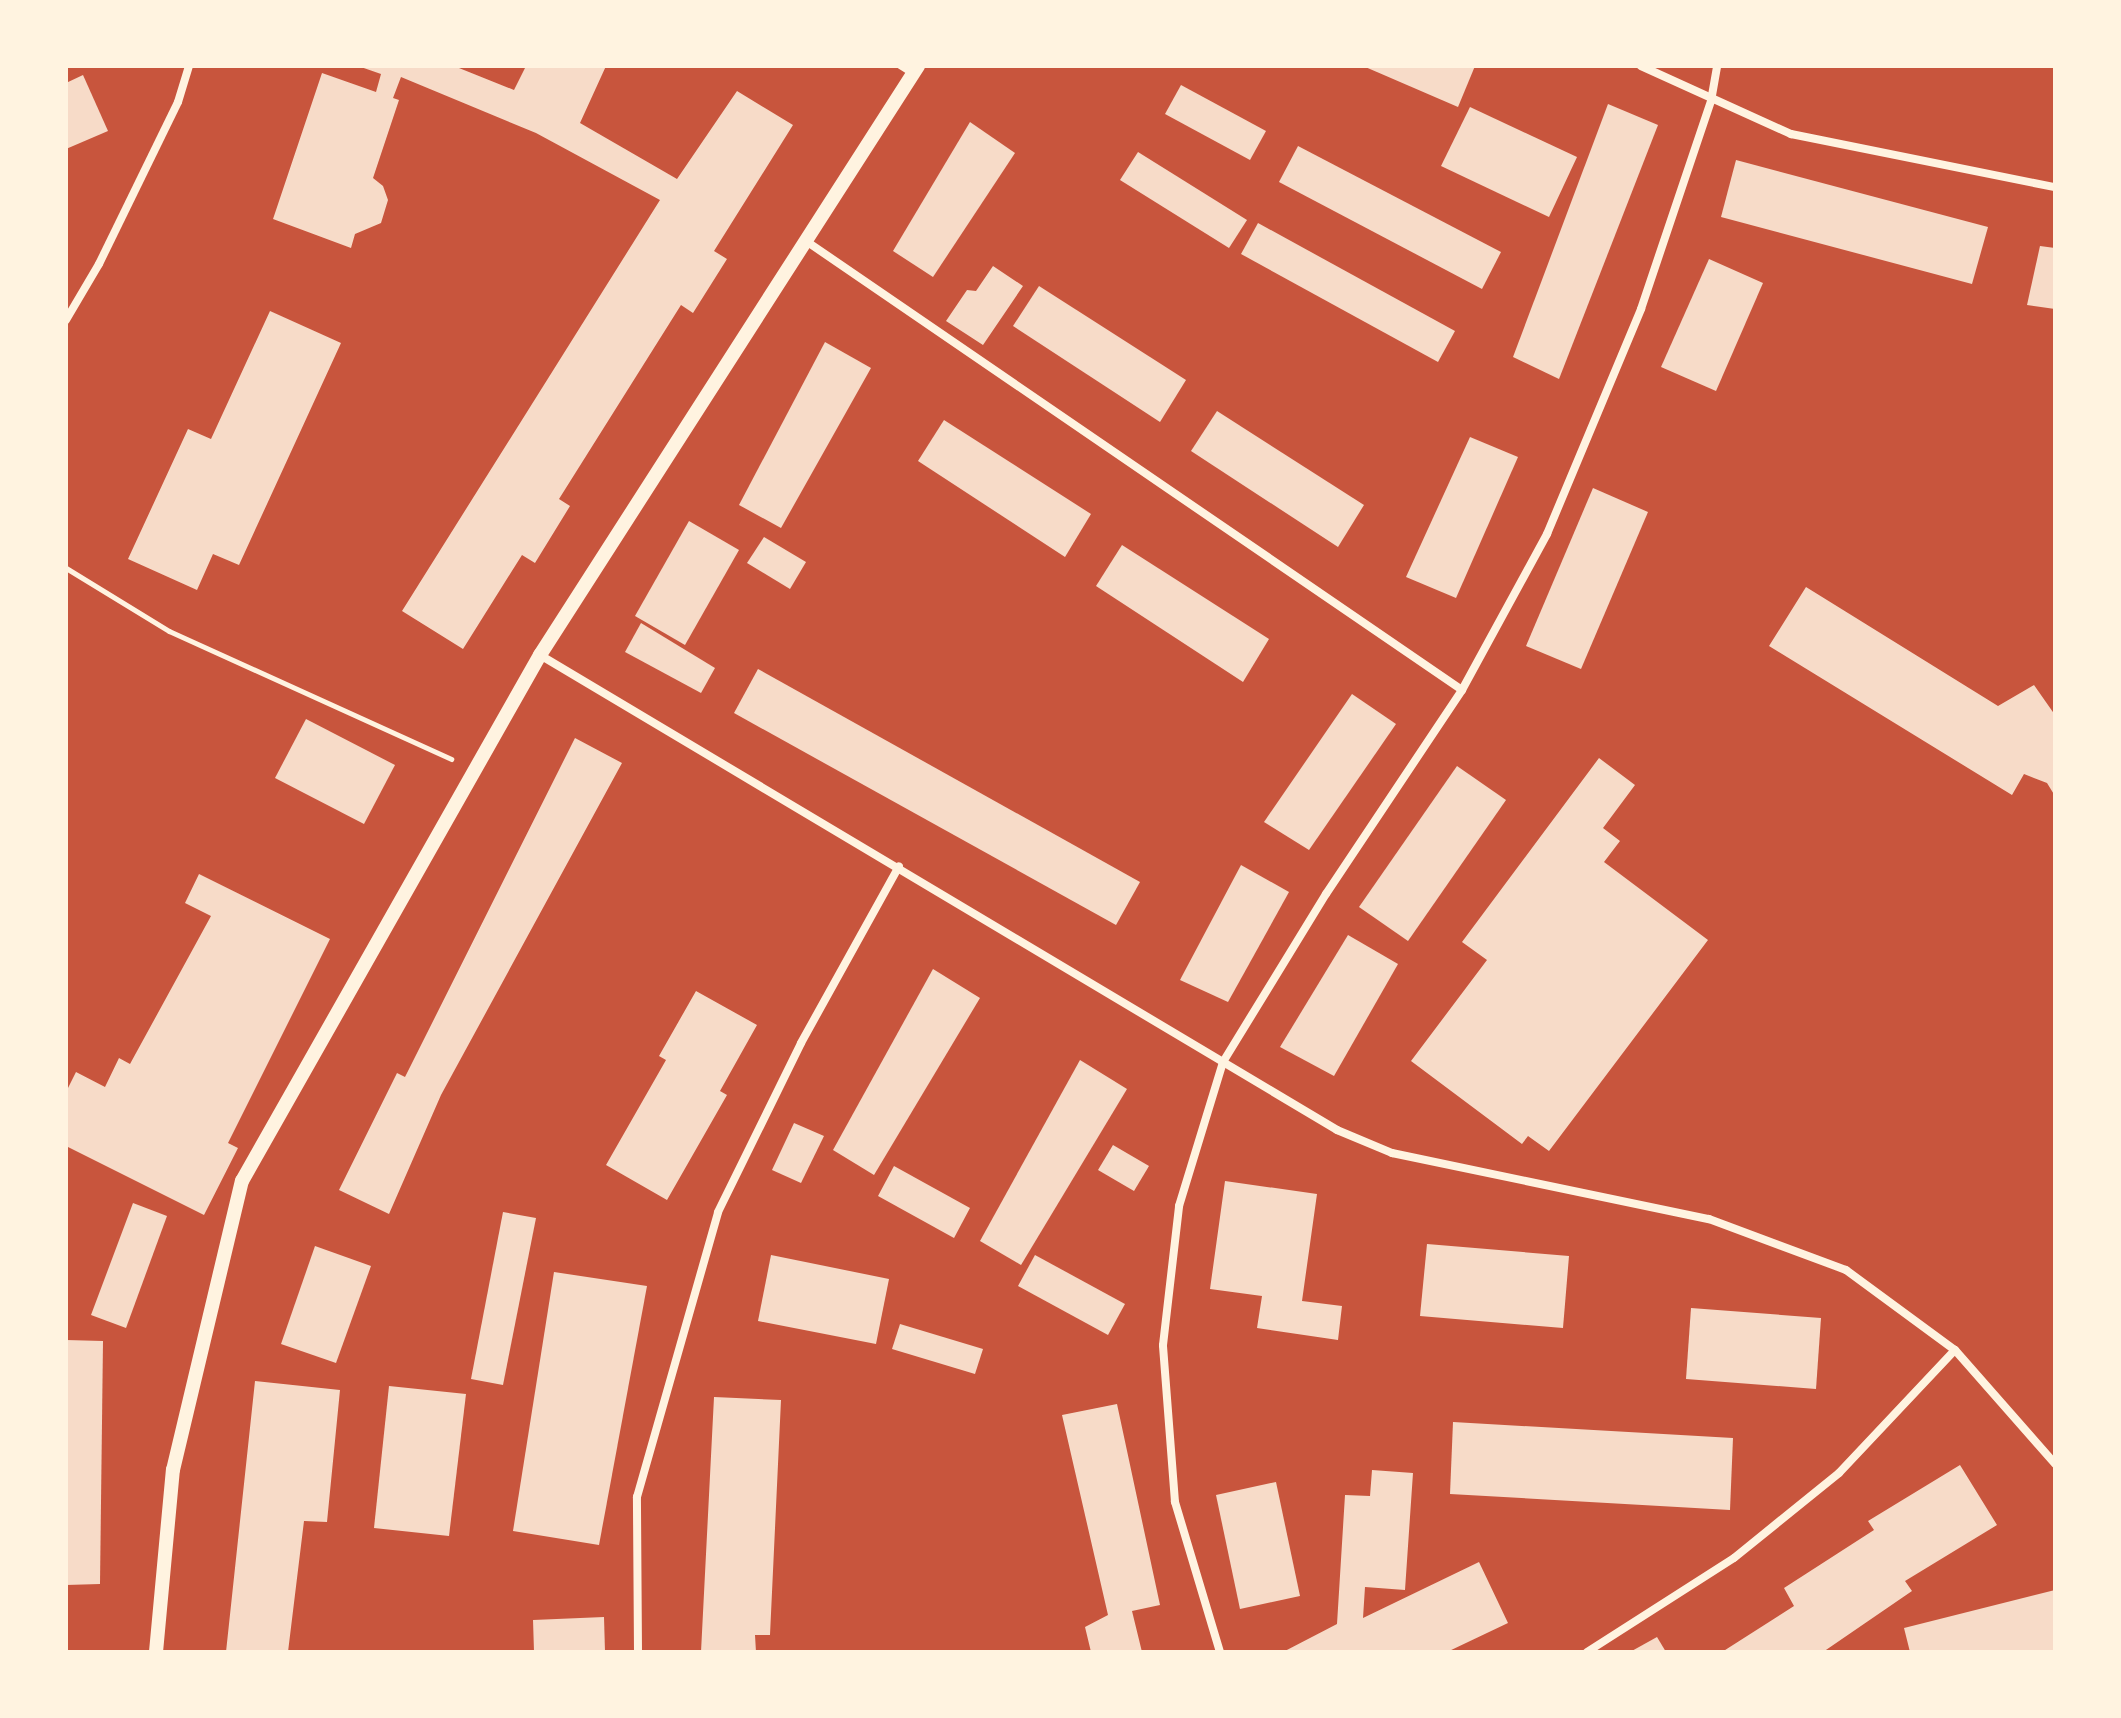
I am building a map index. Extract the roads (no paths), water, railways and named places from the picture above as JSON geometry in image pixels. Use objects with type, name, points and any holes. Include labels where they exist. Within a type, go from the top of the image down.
[{"type":"street","points":[[66,320],[119,224],[178,102],[189,66]]},
{"type":"street","points":[[1641,66],[1711,101],[1791,134],[2055,187]]},
{"type":"street","points":[[1220,1652],[1175,1502],[1163,1345],[1179,1206],[1223,1062],[1462,690],[1547,534],[1641,309],[1711,101],[1717,66]]},
{"type":"street","points":[[156,1652],[173,1470],[242,1181],[540,655],[806,241],[910,69]]},
{"type":"street","points":[[806,241],[1462,690]]},
{"type":"street","points":[[540,655],[899,866],[1337,1130],[1392,1153],[1709,1219],[1816,1255],[1846,1270],[1955,1350],[2055,1464]]},
{"type":"street","points":[[638,1652],[637,1497],[718,1212],[801,1043],[899,866]]},
{"type":"street","points":[[1587,1652],[1734,1558],[1839,1473],[1955,1350]]}]
